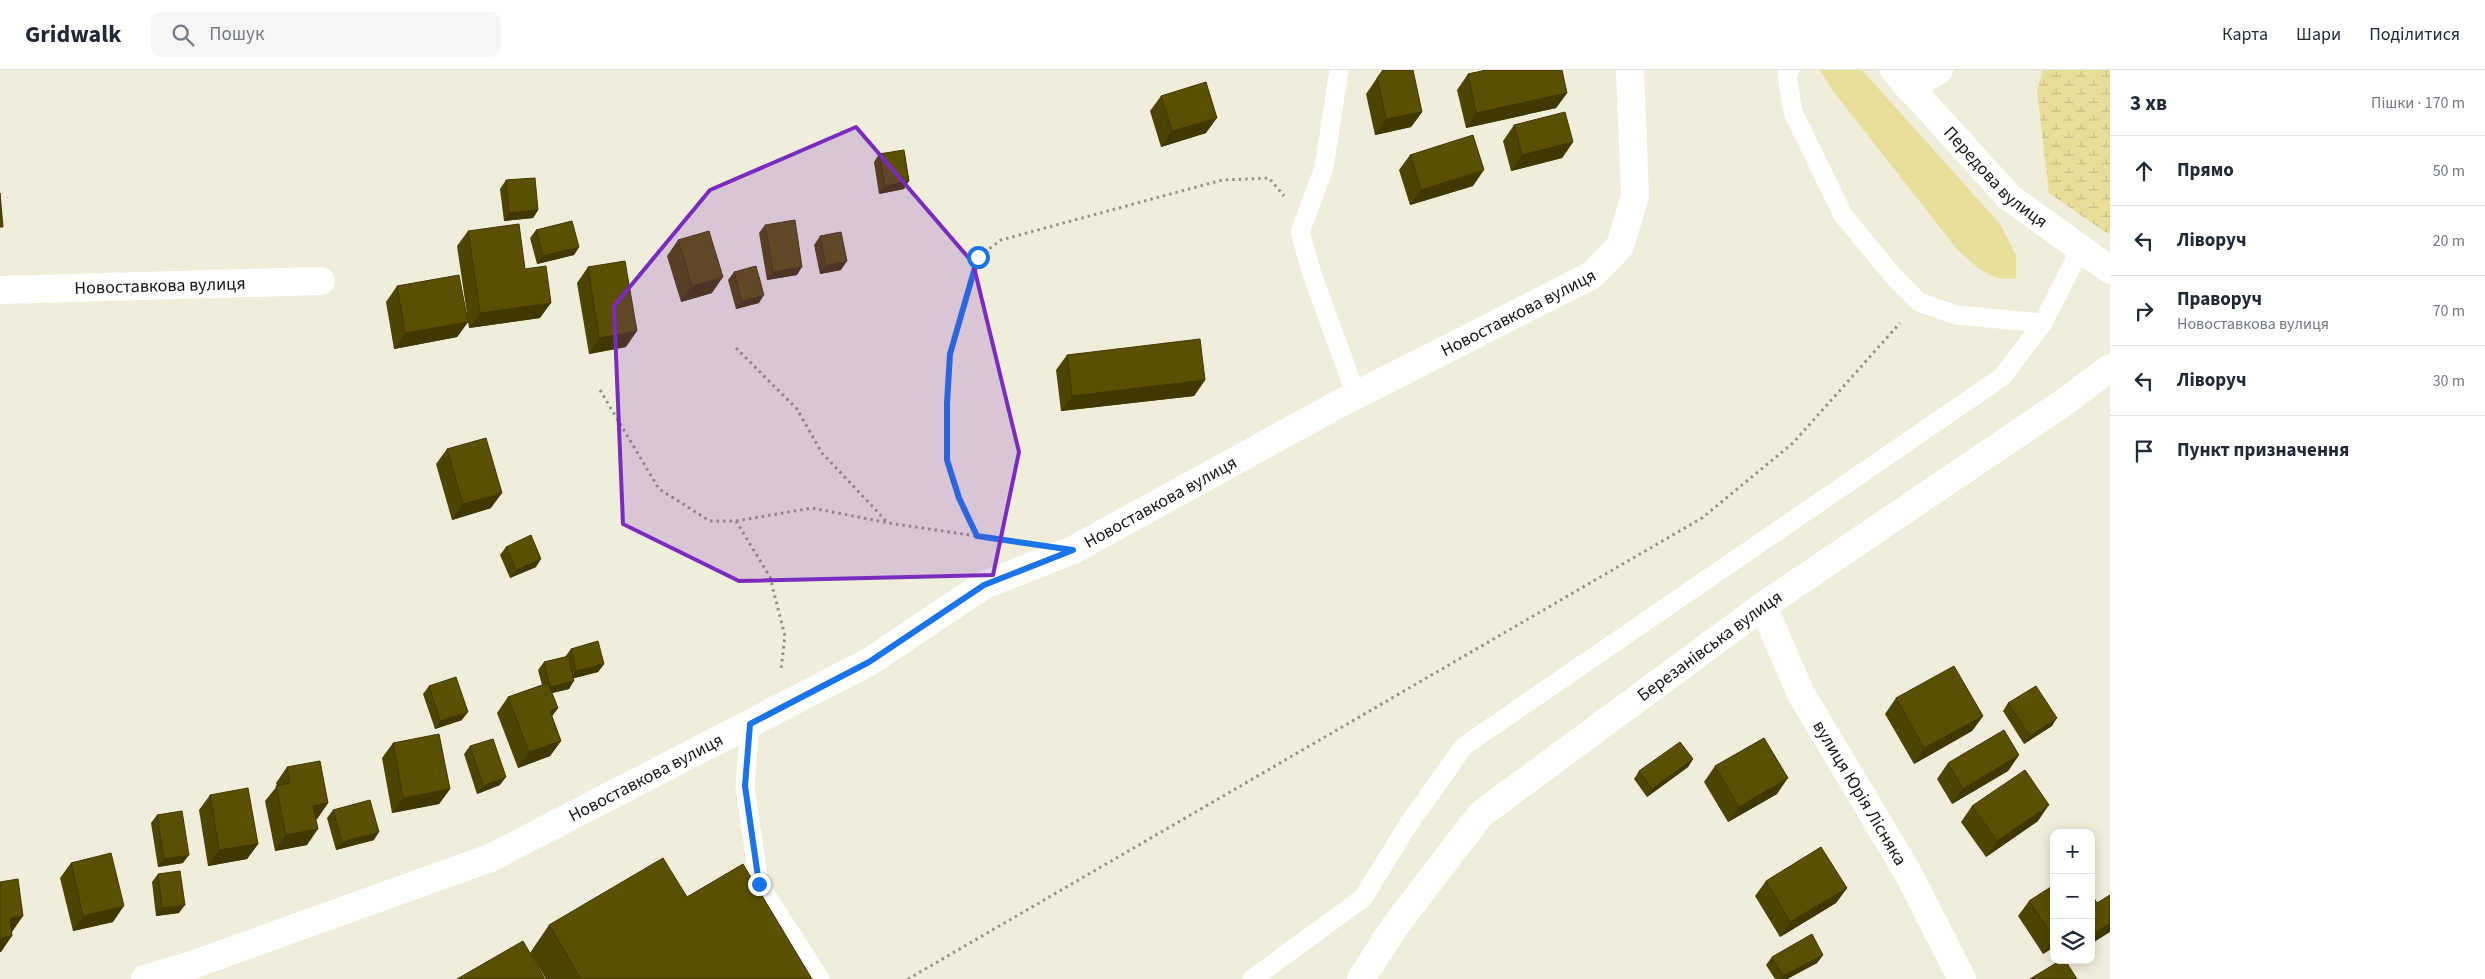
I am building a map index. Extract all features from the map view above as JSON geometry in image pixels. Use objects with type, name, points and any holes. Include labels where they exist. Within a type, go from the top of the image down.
[{"type":"street","name":"Новоставкова вулиця","points":[[145,979],[192,965],[490,858],[869,662],[984,585],[1073,550],[1356,395],[1592,276],[1620,246],[1635,196],[1630,70]]},
{"type":"street","points":[[1902,79],[1940,70]]},
{"type":"street","name":"Передова вулиця","points":[[1902,79],[2009,198],[2110,270]]},
{"type":"street","name":"Новоставкова вулиця","points":[[0,290],[321,281]]},
{"type":"street","name":"Березанівська вулиця","points":[[1361,979],[1395,926],[1481,814],[1762,606],[2063,403],[2110,368]]},
{"type":"street","name":"вулиця Юрія Лісняка","points":[[1762,606],[1801,694],[1908,874],[1962,979]]},
{"type":"lane","points":[[1339,70],[1324,168],[1300,232],[1312,274],[1356,395]]},
{"type":"lane","points":[[1790,70],[1787,75],[1793,112],[1843,215],[1894,277],[1919,302],[1956,315],[2043,323]]},
{"type":"lane","points":[[1252,979],[1363,898],[1408,825],[1464,746],[2002,377],[2043,323],[2080,250]]},
{"type":"lane","points":[[760,719],[745,786],[759,884],[820,979]]},
{"type":"path","points":[[977,536],[959,498],[947,460],[947,403],[950,354],[978,257],[1001,240],[1222,180],[1269,178],[1289,201],[1300,232]]},
{"type":"path","points":[[908,979],[1702,518],[1793,443],[1919,302]]},
{"type":"path","points":[[736,348],[797,409],[822,453],[889,523]]},
{"type":"path","points":[[600,390],[659,489],[710,522],[736,521],[812,508],[889,523],[1006,540]]},
{"type":"path","points":[[736,521],[770,577],[785,636],[781,674],[760,719]]},
{"type":"highlighted area","points":[[856,127],[973,263],[1019,452],[993,575],[739,581],[623,524],[614,306],[710,190]]},
{"type":"green space","points":[[1820,70],[1862,70],[2000,224],[2016,255],[2016,278],[2007,279],[1991,275],[1977,267],[1957,249],[1833,91]]},
{"type":"green space","points":[[2043,70],[2110,70],[2110,233],[2105,232],[2049,193],[2037,91]]},
{"type":"building","points":[[1383,70],[1413,70],[1422,112],[1386,119],[1377,78]]},
{"type":"building","points":[[1486,70],[1562,70],[1567,93],[1476,113],[1468,74]]},
{"type":"building","points":[[1206,82],[1217,118],[1172,131],[1161,96]]},
{"type":"building","points":[[1565,112],[1573,142],[1522,155],[1514,125]]},
{"type":"building","points":[[1473,135],[1484,170],[1421,190],[1410,155]]},
{"type":"building","points":[[904,150],[909,181],[885,186],[879,154]]},
{"type":"building","points":[[535,178],[538,210],[509,213],[506,180]]},
{"type":"building","points":[[0,193],[3,227],[0,227]]},
{"type":"building","points":[[795,220],[802,267],[773,272],[765,225]]},
{"type":"building","points":[[572,221],[579,247],[543,256],[536,230]]},
{"type":"building","points":[[519,224],[525,269],[546,266],[551,303],[480,313],[468,231]]},
{"type":"building","points":[[709,231],[723,277],[692,286],[678,240]]},
{"type":"building","points":[[841,232],[847,261],[826,266],[820,236]]},
{"type":"building","points":[[625,261],[637,331],[599,338],[588,267]]},
{"type":"building","points":[[756,266],[764,295],[742,301],[734,272]]},
{"type":"building","points":[[459,275],[468,322],[405,333],[397,286]]},
{"type":"building","points":[[1200,339],[1205,380],[1072,396],[1067,355]]},
{"type":"building","points":[[486,438],[502,493],[463,504],[447,449]]},
{"type":"building","points":[[531,535],[541,559],[516,570],[506,547]]},
{"type":"building","points":[[598,641],[604,664],[576,671],[571,649]]},
{"type":"building","points":[[569,656],[574,681],[550,687],[544,662]]},
{"type":"building","points":[[1954,666],[1983,716],[1924,748],[1896,698]]},
{"type":"building","points":[[456,677],[468,712],[440,721],[429,686]]},
{"type":"building","points":[[548,683],[558,708],[550,711],[561,741],[529,752],[508,697]]},
{"type":"building","points":[[2036,686],[2057,718],[2030,736],[2008,703]]},
{"type":"building","points":[[2004,730],[2019,755],[1963,789],[1948,763]]},
{"type":"building","points":[[439,734],[450,789],[403,798],[393,743]]},
{"type":"building","points":[[1764,738],[1788,778],[1739,807],[1715,766]]},
{"type":"building","points":[[493,739],[506,777],[483,786],[470,746]]},
{"type":"building","points":[[1680,742],[1693,759],[1652,789],[1639,771]]},
{"type":"building","points":[[320,761],[328,803],[313,806],[318,829],[286,835],[276,786],[290,783],[287,767]]},
{"type":"building","points":[[2025,770],[2049,805],[1997,841],[1972,806]]},
{"type":"building","points":[[248,788],[258,844],[219,850],[210,795]]},
{"type":"building","points":[[370,800],[379,832],[342,842],[333,810]]},
{"type":"building","points":[[182,811],[189,855],[164,859],[157,815]]},
{"type":"building","points":[[1821,847],[1847,888],[1790,922],[1766,881]]},
{"type":"building","points":[[111,853],[124,906],[83,916],[71,863]]},
{"type":"building","points":[[663,858],[687,897],[743,864],[812,979],[581,979],[549,925]]},
{"type":"building","points":[[180,871],[185,905],[162,908],[158,874]]},
{"type":"building","points":[[18,879],[23,916],[10,918],[12,936],[0,938],[0,882]]},
{"type":"building","points":[[2050,888],[2050,932],[2029,901]]},
{"type":"building","points":[[2110,895],[2110,923],[2095,932],[2095,900],[2097,903]]},
{"type":"building","points":[[1812,934],[1823,955],[1783,976],[1772,957]]},
{"type":"building","points":[[523,941],[545,979],[457,979]]},
{"type":"building","points":[[2054,964],[2068,964],[2077,979],[2030,979]]},
{"type":"route","points":[[759,884],[745,786],[750,724],[869,662],[984,585],[1073,550],[977,536],[959,498],[947,460],[947,403],[950,354],[978,257]]}]
